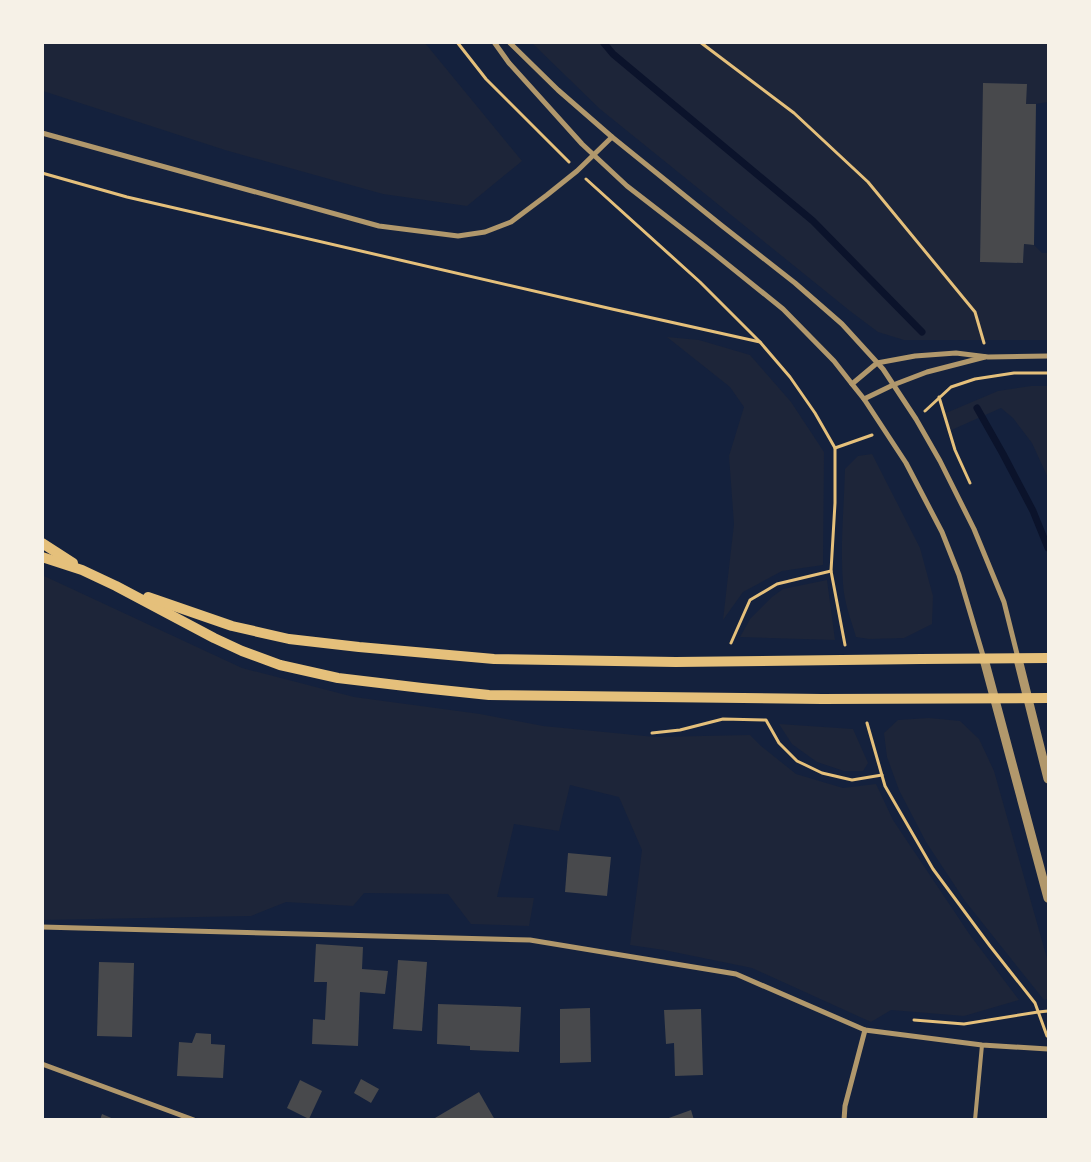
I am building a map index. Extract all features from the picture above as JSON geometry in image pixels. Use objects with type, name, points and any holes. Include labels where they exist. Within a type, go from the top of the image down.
[{"type":"main road","points":[[42,542],[82,570]]},
{"type":"main road","points":[[42,557],[82,570],[242,651],[280,664],[347,679],[489,695],[822,699],[1048,698]]},
{"type":"main road","points":[[116,586],[232,626],[289,640],[465,656],[676,662],[1048,658]]},
{"type":"street","points":[[494,42],[509,63],[582,144],[627,186],[711,250],[783,309],[834,361],[864,399],[906,462],[942,532],[958,575],[984,658],[1048,898]]},
{"type":"street","points":[[509,42],[558,90],[612,137],[795,283],[842,324],[883,369],[916,419],[940,461],[974,529],[1004,602],[1048,779]]},
{"type":"street","points":[[42,133],[379,226],[458,236],[485,232],[511,222],[577,171],[612,137]]},
{"type":"street","points":[[852,384],[877,363],[915,356],[956,353],[988,357],[1048,356]]},
{"type":"street","points":[[864,399],[927,372],[988,357]]},
{"type":"street","points":[[42,927],[530,940],[736,974],[865,1030],[982,1045],[1048,1050]]},
{"type":"street","points":[[844,1120],[845,1106],[865,1030]]},
{"type":"street","points":[[42,1064],[194,1120]]},
{"type":"lane","points":[[975,1120],[982,1045]]},
{"type":"path","points":[[457,42],[486,79],[577,171],[700,282],[760,342],[790,377],[815,413],[835,448],[835,503],[831,571],[846,645]]},
{"type":"path","points":[[700,42],[794,113],[868,182],[975,312],[988,357]]},
{"type":"path","points":[[42,173],[126,197],[612,310],[760,342]]},
{"type":"path","points":[[916,419],[951,387],[974,379],[1014,373],[1048,373]]},
{"type":"path","points":[[939,397],[955,450],[970,483]]},
{"type":"path","points":[[835,448],[885,430]]},
{"type":"path","points":[[730,643],[750,600],[777,584],[831,571]]},
{"type":"path","points":[[652,733],[680,730],[723,719],[766,720],[779,743],[797,761],[822,774],[852,780],[882,775]]},
{"type":"path","points":[[867,723],[885,786],[933,869],[1035,1003],[1048,1039]]},
{"type":"path","points":[[906,1019],[964,1024],[1048,1011]]},
{"type":"shaded area","points":[[43,42],[425,43],[522,161],[467,206],[383,194],[225,150],[43,91]]},
{"type":"shaded area","points":[[532,43],[1048,43],[1048,102],[1026,104],[1026,84],[984,83],[980,262],[1023,263],[1024,244],[1034,245],[1042,253],[1048,253],[1048,340],[904,340],[878,332],[600,109]]},
{"type":"shaded area","points":[[667,337],[699,340],[750,355],[791,402],[824,452],[823,565],[782,571],[743,592],[723,620],[734,524],[729,456],[744,407],[730,387]]},
{"type":"shaded area","points":[[1031,386],[1048,386],[1048,478],[1032,443],[1013,418],[1001,408],[947,432],[946,413],[998,391]]},
{"type":"shaded area","points":[[872,454],[920,548],[933,596],[932,624],[904,638],[869,639],[856,637],[845,597],[842,526],[845,469],[858,456]]},
{"type":"shaded area","points":[[42,575],[242,668],[354,697],[480,714],[543,726],[655,737],[750,735],[796,774],[843,788],[876,784],[893,820],[970,935],[1019,1000],[964,1016],[891,1010],[871,1022],[752,968],[630,945],[642,850],[619,797],[570,785],[559,831],[514,824],[497,897],[534,898],[529,926],[471,924],[448,894],[364,893],[353,906],[286,902],[251,916],[43,920]]},
{"type":"shaded area","points":[[827,580],[835,640],[740,637],[750,619],[783,589]]},
{"type":"shaded area","points":[[929,718],[960,721],[979,739],[994,771],[1048,962],[1048,999],[1044,1000],[965,901],[926,842],[899,790],[887,757],[884,733],[898,720]]},
{"type":"shaded area","points":[[779,724],[853,729],[868,763],[863,771],[844,771],[817,762],[792,744]]},
{"type":"building","points":[[983,83],[1027,84],[1026,104],[1036,104],[1034,245],[1024,244],[1023,263],[980,262]]},
{"type":"building","points":[[568,853],[611,857],[607,896],[565,892]]},
{"type":"building","points":[[316,944],[363,947],[362,969],[388,971],[385,994],[360,992],[358,1046],[312,1044],[313,1019],[325,1020],[327,982],[314,982]]},
{"type":"building","points":[[398,960],[427,962],[422,1031],[393,1029]]},
{"type":"building","points":[[99,962],[134,963],[132,1037],[97,1036]]},
{"type":"building","points":[[438,1004],[521,1007],[519,1052],[470,1050],[470,1046],[437,1044]]},
{"type":"building","points":[[590,1008],[591,1062],[560,1063],[560,1009]]},
{"type":"building","points":[[701,1009],[703,1075],[675,1076],[674,1043],[666,1044],[664,1010]]},
{"type":"building","points":[[196,1033],[211,1034],[211,1044],[225,1045],[223,1078],[177,1076],[179,1042],[192,1043]]},
{"type":"building","points":[[361,1079],[379,1089],[371,1103],[354,1093]]},
{"type":"building","points":[[300,1080],[322,1091],[309,1119],[287,1108]]},
{"type":"building","points":[[479,1092],[495,1120],[436,1120],[435,1118]]},
{"type":"building","points":[[691,1110],[694,1120],[666,1120],[666,1119]]},
{"type":"building","points":[[102,1114],[116,1120],[100,1120]]},
{"type":"waterway","points":[[603,42],[613,54],[813,221],[922,332]]},
{"type":"waterway","points":[[977,408],[1033,511],[1048,548]]}]
